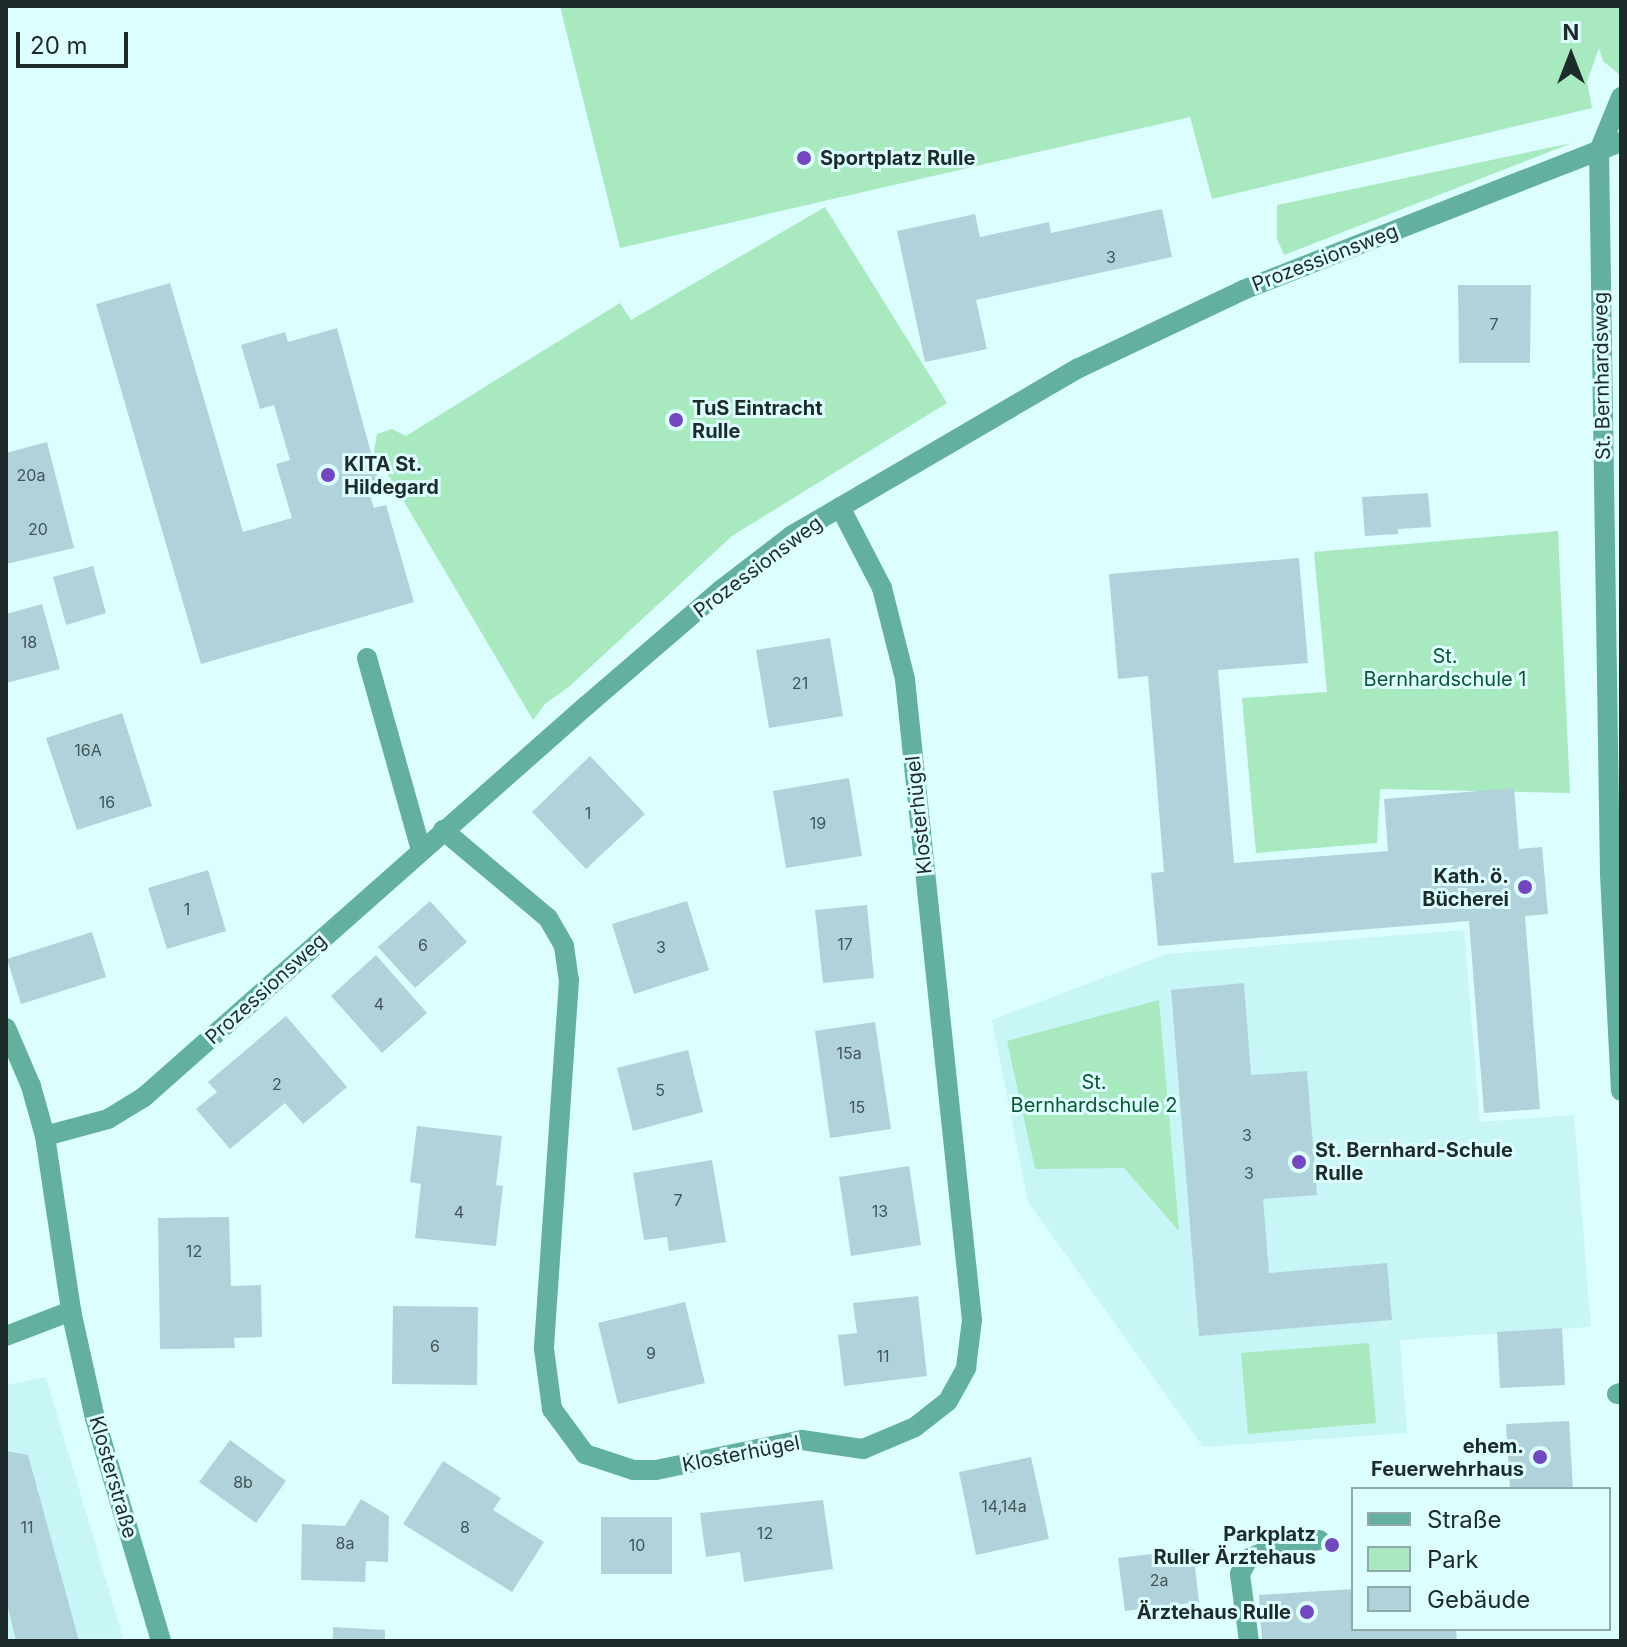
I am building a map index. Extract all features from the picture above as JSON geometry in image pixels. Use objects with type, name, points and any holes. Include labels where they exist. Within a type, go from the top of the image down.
[{"type":"street","name":"St. Bernhardsweg","points":[[1621,97],[1599,151],[1610,874],[1621,1089]]},
{"type":"street","name":"Prozessionsweg","points":[[45,1136],[108,1119],[144,1097],[443,830],[721,590],[791,536],[1079,368],[1243,290],[1621,142]]},
{"type":"street","name":"Klosterhügel","points":[[443,830],[548,918],[564,946],[569,980],[544,1349],[552,1409],[585,1454],[633,1470],[656,1470],[802,1440],[863,1449],[915,1427],[948,1401],[966,1368],[972,1320],[905,679],[882,588],[840,507]]},
{"type":"street","points":[[367,658],[421,850]]},
{"type":"street","name":"Klosterstraße","points":[[6,1028],[31,1086],[45,1136],[71,1311],[95,1418],[161,1641]]},
{"type":"street","points":[[6,1336],[71,1311]]},
{"type":"street","points":[[1249,1641],[1240,1574],[1248,1559],[1273,1548],[1319,1540]]},
{"type":"shaded area","name":"St. Bernhard-Schule Rulle","points":[[1464,930],[1480,1122],[1574,1115],[1591,1327],[1400,1340],[1407,1433],[1203,1447],[1028,1202],[992,1020],[1166,954]]},
{"type":"shaded area","points":[[46,1377],[124,1641],[6,1641],[6,1385]]},
{"type":"green space","name":"Sportplatz Rulle","points":[[560,6],[1621,6],[1621,76],[1603,61],[1599,48],[1587,82],[1592,108],[1212,199],[1190,117],[620,248]]},
{"type":"green space","points":[[1572,143],[1284,255],[1277,239],[1277,205]]},
{"type":"green space","name":"TuS Eintracht Rulle","points":[[825,207],[947,403],[732,536],[571,685],[545,704],[533,720],[374,451],[377,434],[392,429],[406,436],[620,303],[631,320]]},
{"type":"green space","name":"St. Bernhardschule 1","points":[[1558,531],[1570,793],[1380,789],[1377,843],[1256,853],[1242,698],[1327,692],[1314,552]]},
{"type":"green space","name":"St. Bernhardschule 2","points":[[1159,1000],[1179,1231],[1124,1168],[1035,1169],[1007,1041]]},
{"type":"green space","points":[[1369,1343],[1376,1423],[1248,1434],[1241,1353]]},
{"type":"building","points":[[1162,209],[1172,257],[976,300],[987,349],[925,362],[897,231],[975,214],[980,237],[1049,222],[1051,233]]},
{"type":"building","name":"KITA St. Hildegard","points":[[170,283],[243,532],[292,518],[276,464],[290,460],[274,405],[260,409],[241,345],[285,332],[288,342],[337,328],[380,486],[368,490],[374,508],[386,505],[414,602],[201,664],[96,304]]},
{"type":"building","points":[[1458,285],[1531,285],[1530,363],[1459,363]]},
{"type":"building","points":[[47,442],[74,548],[6,564],[6,453]]},
{"type":"building","points":[[1428,493],[1431,527],[1398,529],[1398,534],[1365,536],[1362,497]]},
{"type":"building","points":[[1299,558],[1308,663],[1218,670],[1234,863],[1388,851],[1384,799],[1514,788],[1519,849],[1542,847],[1548,914],[1525,916],[1540,1109],[1484,1113],[1469,921],[1158,946],[1151,873],[1164,872],[1148,676],[1118,679],[1109,574]]},
{"type":"building","points":[[93,566],[106,613],[66,625],[53,577]]},
{"type":"building","points":[[42,604],[60,669],[6,683],[6,614]]},
{"type":"building","points":[[830,638],[843,716],[769,728],[756,650]]},
{"type":"building","points":[[122,713],[152,806],[77,830],[46,738]]},
{"type":"building","points":[[590,756],[645,814],[586,869],[532,812]]},
{"type":"building","points":[[849,778],[862,856],[786,868],[773,791]]},
{"type":"building","points":[[208,870],[226,931],[167,949],[148,888]]},
{"type":"building","points":[[430,901],[467,942],[415,988],[378,947]]},
{"type":"building","points":[[687,901],[709,970],[634,994],[612,924]]},
{"type":"building","points":[[867,905],[874,978],[823,983],[815,910]]},
{"type":"building","points":[[92,932],[106,977],[21,1004],[7,959]]},
{"type":"building","points":[[376,955],[427,1013],[382,1053],[331,996]]},
{"type":"building","points":[[1244,983],[1251,1075],[1307,1071],[1317,1195],[1263,1199],[1269,1273],[1387,1263],[1392,1320],[1199,1336],[1171,990]]},
{"type":"building","points":[[286,1016],[347,1087],[303,1124],[285,1103],[230,1149],[196,1109],[217,1092],[208,1082]]},
{"type":"building","points":[[875,1022],[891,1129],[830,1138],[815,1031]]},
{"type":"building","points":[[688,1050],[703,1112],[633,1131],[617,1068]]},
{"type":"building","points":[[417,1126],[502,1136],[496,1185],[503,1186],[496,1246],[415,1238],[421,1184],[410,1182]]},
{"type":"building","points":[[712,1160],[726,1242],[669,1251],[667,1237],[644,1240],[633,1173]]},
{"type":"building","points":[[909,1166],[921,1245],[851,1256],[839,1177]]},
{"type":"building","points":[[229,1217],[231,1286],[261,1285],[262,1337],[234,1338],[235,1348],[160,1349],[158,1218]]},
{"type":"building","points":[[918,1296],[927,1376],[844,1386],[838,1335],[857,1333],[853,1303]]},
{"type":"building","points":[[685,1302],[705,1383],[618,1404],[598,1323]]},
{"type":"building","points":[[393,1306],[478,1307],[477,1385],[392,1384]]},
{"type":"building","points":[[1562,1328],[1565,1385],[1500,1388],[1497,1332]]},
{"type":"building","name":"ehem. Feuerwehrhaus","points":[[1569,1421],[1573,1487],[1510,1487],[1506,1424]]},
{"type":"building","points":[[230,1440],[286,1481],[256,1523],[199,1482]]},
{"type":"building","points":[[6,1451],[28,1455],[79,1641],[16,1641],[6,1599]]},
{"type":"building","points":[[1031,1457],[1049,1539],[976,1555],[959,1472]]},
{"type":"building","points":[[443,1461],[501,1498],[493,1510],[544,1542],[512,1592],[403,1524]]},
{"type":"building","points":[[361,1499],[389,1516],[388,1562],[366,1561],[365,1582],[301,1580],[302,1524],[345,1526]]},
{"type":"building","points":[[823,1500],[833,1569],[744,1582],[740,1552],[706,1557],[700,1513]]},
{"type":"building","points":[[601,1517],[672,1517],[672,1574],[601,1574]]},
{"type":"building","points":[[1193,1549],[1199,1602],[1125,1611],[1118,1558]]},
{"type":"building","name":"Ärztehaus Rulle","points":[[1351,1589],[1351,1631],[1456,1631],[1457,1641],[1262,1641],[1259,1595]]},
{"type":"building","points":[[333,1627],[385,1630],[385,1641],[333,1641]]},
{"type":"place","name":"Sportplatz Rulle","points":[[804,158]]},
{"type":"place","name":"TuS Eintracht Rulle","points":[[676,420]]},
{"type":"place","name":"KITA St. Hildegard","points":[[328,475]]},
{"type":"place","name":"Kath. ö. Bücherei","points":[[1525,887]]},
{"type":"place","name":"St. Bernhard-Schule Rulle","points":[[1299,1162]]},
{"type":"place","name":"ehem. Feuerwehrhaus","points":[[1540,1457]]},
{"type":"place","name":"Parkplatz Ruller Ärztehaus","points":[[1332,1545]]},
{"type":"place","name":"Ärztehaus Rulle","points":[[1307,1612]]}]
